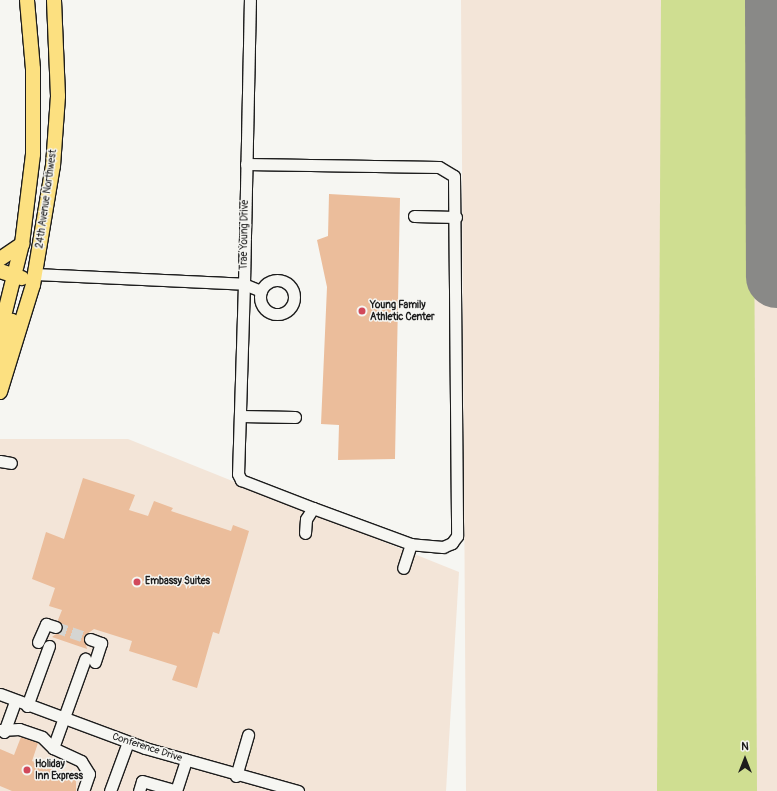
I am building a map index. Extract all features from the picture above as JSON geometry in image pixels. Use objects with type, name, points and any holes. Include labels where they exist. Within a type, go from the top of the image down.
[{"type":"main road","name":"24th Avenue Northwest","points":[[0,332],[16,273],[22,244],[34,120],[27,0]]},
{"type":"main road","name":"24th Avenue Northwest","points":[[0,392],[35,274],[57,122],[58,66],[54,0]]},
{"type":"main road","points":[[34,120],[41,174],[29,260],[35,274]]},
{"type":"main road","points":[[0,259],[22,244]]},
{"type":"main road","points":[[0,272],[16,273],[23,281],[0,363]]},
{"type":"main road","points":[[0,292],[6,312]]},
{"type":"street","name":"Trae Young Drive","points":[[35,274],[244,284],[250,0]]},
{"type":"street","points":[[246,164],[440,167],[448,170],[456,182],[457,536],[452,544],[443,546],[411,544],[241,480],[238,474],[244,284],[261,291]]},
{"type":"street","points":[[414,216],[456,217]]},
{"type":"street","points":[[240,416],[294,417]]},
{"type":"street","points":[[305,533],[306,519],[313,508]]},
{"type":"street","points":[[403,568],[411,544]]},
{"type":"street","points":[[38,642],[46,624],[56,627]]},
{"type":"street","points":[[53,748],[90,661],[101,643],[90,639]]},
{"type":"street","points":[[27,706],[49,646]]},
{"type":"street","name":"Conference Drive","points":[[0,694],[64,720],[128,742],[236,776],[298,791]]},
{"type":"street","points":[[2,731],[15,701]]},
{"type":"street","points":[[2,731],[19,729],[42,737],[53,748],[81,761],[89,774],[83,791]]},
{"type":"street","points":[[236,776],[248,735]]},
{"type":"street","points":[[110,791],[128,742]]},
{"type":"street","points":[[138,791],[142,780],[177,791],[186,760]]},
{"type":"shaded area","points":[[461,0],[777,0],[777,791],[466,791]]},
{"type":"shaded area","points":[[0,439],[128,439],[459,572],[446,791],[0,791]]},
{"type":"green space","points":[[661,0],[753,0],[757,791],[657,791]]},
{"type":"building","name":"Young Family Athletic Center","points":[[329,194],[400,198],[395,459],[338,460],[339,425],[321,424],[327,287],[317,240],[328,236]]},
{"type":"building","name":"Embassy Suites","points":[[83,478],[135,495],[129,510],[148,516],[154,501],[173,508],[171,511],[231,531],[233,525],[249,531],[219,634],[213,632],[197,688],[172,680],[177,666],[129,651],[132,641],[94,629],[84,636],[87,649],[52,637],[63,629],[58,620],[62,610],[49,606],[55,588],[32,579],[46,532],[64,539]]},
{"type":"building","name":"Holiday Inn Express","points":[[21,737],[38,743],[32,761],[76,779],[76,791],[12,791],[0,786],[0,749],[14,755]]},
{"type":"runway","points":[[776,0],[777,277]]},
{"type":"tunnel","points":[[56,627],[90,639]]},
{"type":"place","name":"Young Family Athletic Center","points":[[362,311]]},
{"type":"place","name":"Embassy Suites","points":[[137,582]]},
{"type":"place","name":"Holiday Inn Express","points":[[27,770]]}]
